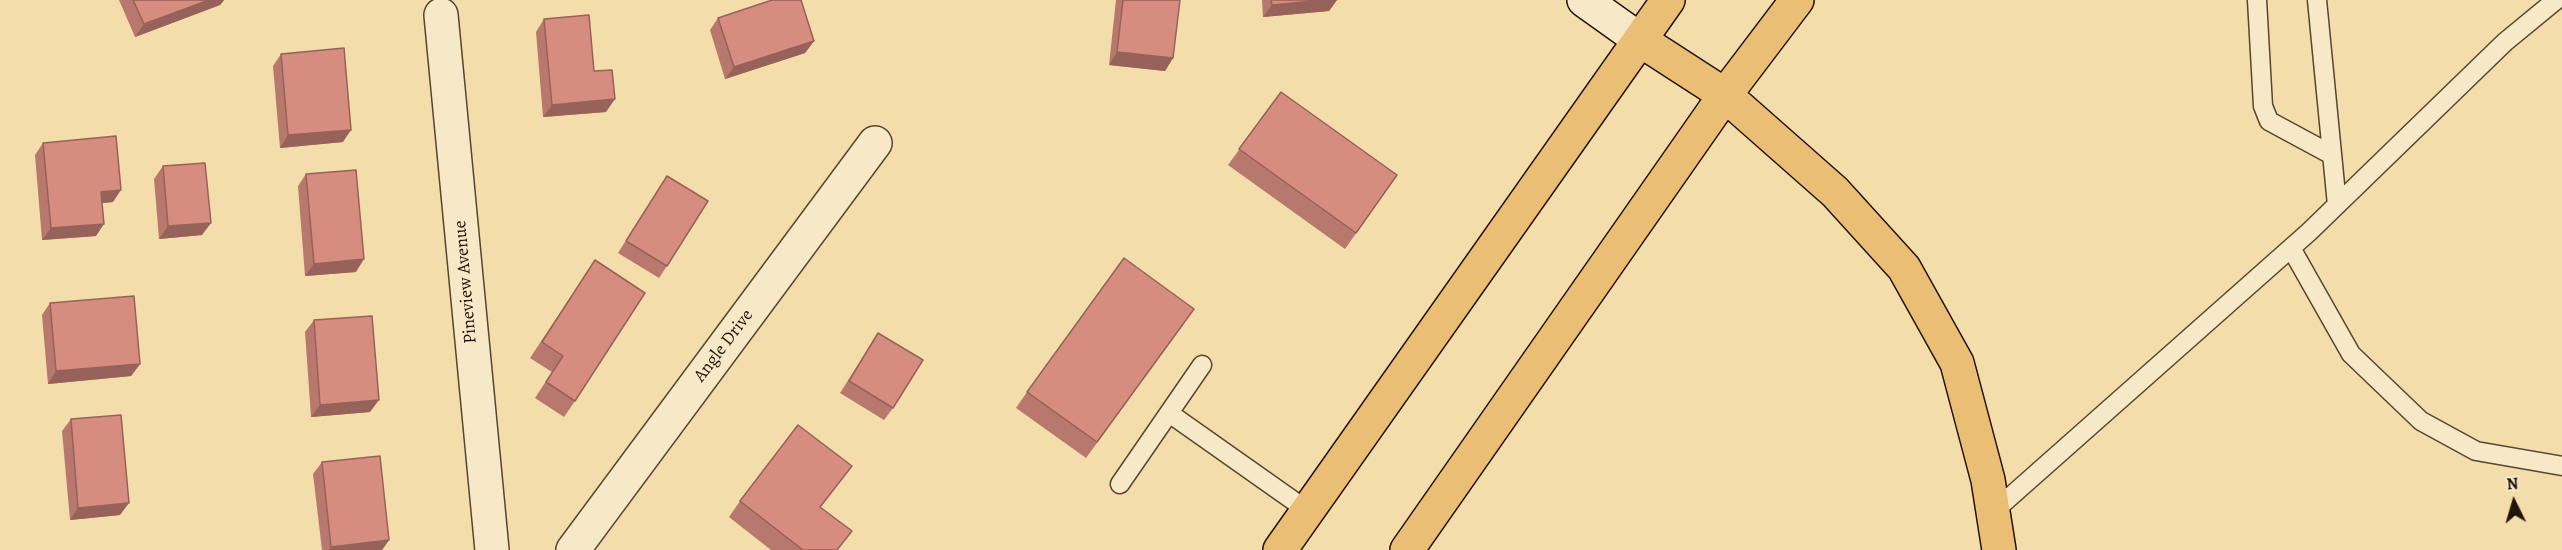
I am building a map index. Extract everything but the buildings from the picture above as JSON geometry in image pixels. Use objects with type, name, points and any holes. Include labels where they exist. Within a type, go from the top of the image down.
[{"type":"main road","points":[[1281,550],[1668,0]]},
{"type":"main road","points":[[1407,550],[1725,95],[1797,0]]},
{"type":"main road","points":[[1640,40],[1725,95],[1835,192],[1904,268],[1957,363],[1988,480],[1999,550]]},
{"type":"street","points":[[1584,0],[1640,40]]},
{"type":"street","name":"Pineview Avenue","points":[[441,15],[492,550]]},
{"type":"street","name":"Angle Drive","points":[[573,550],[875,143]]},
{"type":"lane","points":[[2257,0],[2263,106],[2269,122],[2332,155]]},
{"type":"lane","points":[[2317,0],[2337,205]]},
{"type":"lane","points":[[1993,512],[2291,248],[2505,42],[2556,0]]},
{"type":"lane","points":[[2291,248],[2351,354],[2421,421],[2476,451],[2562,466]]},
{"type":"lane","points":[[1120,484],[1202,365]]},
{"type":"lane","points":[[1169,413],[1308,511]]}]
